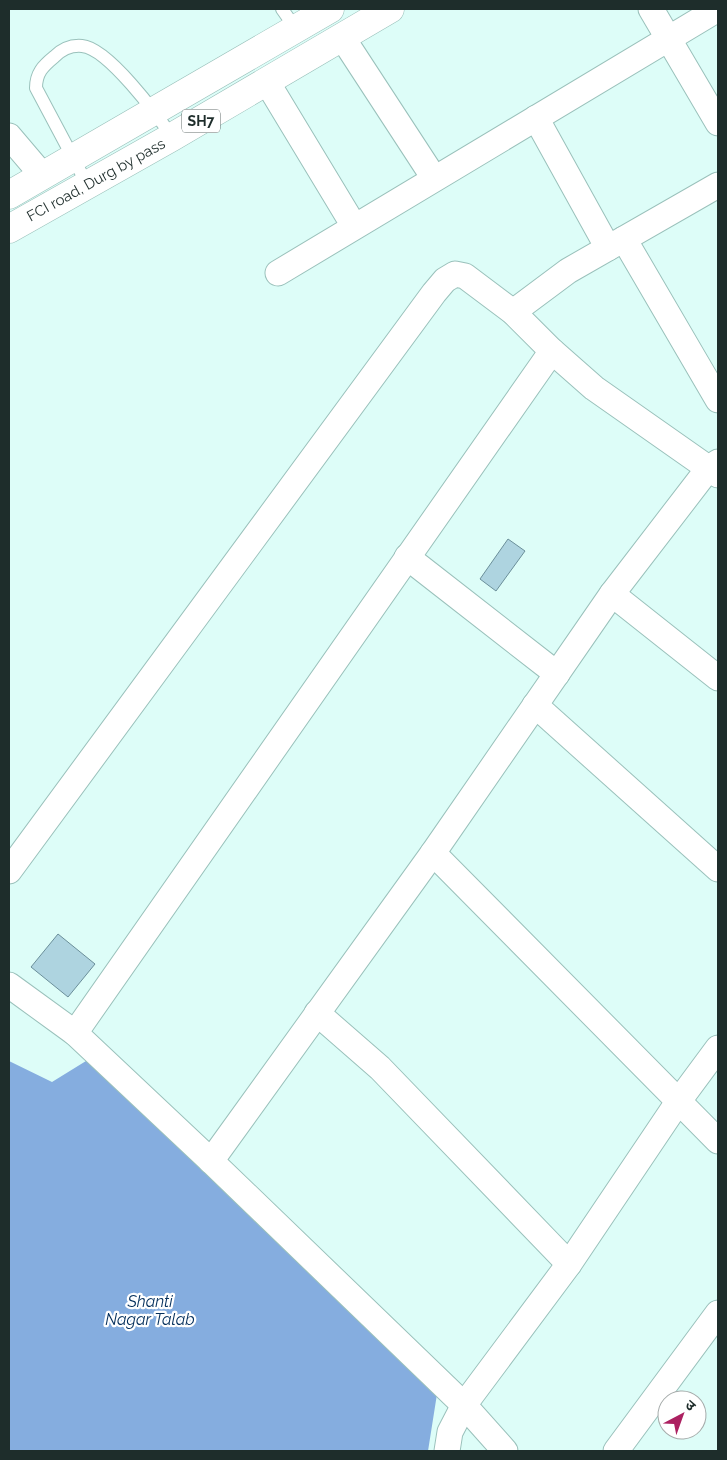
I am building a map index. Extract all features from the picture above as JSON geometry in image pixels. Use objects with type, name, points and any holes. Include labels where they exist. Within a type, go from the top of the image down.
[{"type":"main road","name":"FCI road, Durg by pass","points":[[9,196],[155,112],[289,19],[330,9]]},
{"type":"main road","name":"FCI road, Durg by pass","points":[[9,229],[267,82],[342,37],[375,12]]},
{"type":"street","points":[[652,9],[718,123]]},
{"type":"street","points":[[278,273],[718,9]]},
{"type":"street","points":[[342,37],[434,178]]},
{"type":"street","points":[[267,82],[354,226]]},
{"type":"street","points":[[536,118],[718,400]]},
{"type":"street","points":[[9,136],[43,176]]},
{"type":"street","points":[[513,312],[568,271],[718,185]]},
{"type":"street","points":[[9,871],[445,280],[456,274],[465,276],[513,312],[552,351],[594,388],[715,469],[612,594],[433,853],[211,1161]]},
{"type":"street","points":[[75,1033],[552,351]]},
{"type":"street","points":[[407,557],[557,674]]},
{"type":"street","points":[[612,594],[718,678]]},
{"type":"street","points":[[535,705],[718,869]]},
{"type":"street","points":[[433,853],[718,1141]]},
{"type":"street","points":[[9,985],[75,1033],[464,1405],[505,1451]]},
{"type":"street","points":[[317,1014],[380,1068],[569,1264]]},
{"type":"street","points":[[447,1451],[450,1432],[464,1405],[569,1264],[678,1102],[718,1048]]},
{"type":"street","points":[[616,1451],[718,1313]]},
{"type":"lane","points":[[87,184],[36,88],[36,77],[43,66],[62,49],[81,46],[95,50],[114,66],[155,112],[172,137]]},
{"type":"water","name":"Shanti Nagar Talab","points":[[9,1061],[52,1082],[86,1061],[168,1132],[437,1394],[428,1451],[9,1451]]},
{"type":"building","points":[[508,539],[525,551],[496,591],[480,579]]},
{"type":"building","points":[[58,934],[95,964],[68,997],[31,967]]}]
